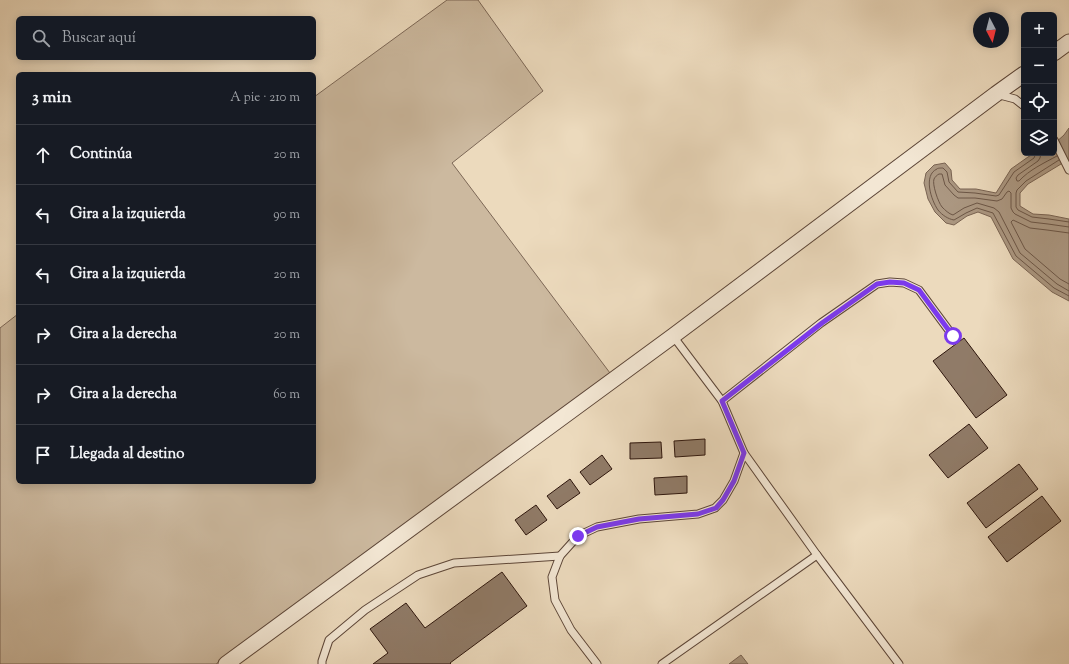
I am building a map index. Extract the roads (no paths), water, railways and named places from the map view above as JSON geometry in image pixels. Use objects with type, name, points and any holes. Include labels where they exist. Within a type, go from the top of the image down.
[{"type":"street","points":[[1057,51],[1069,42]]},
{"type":"street","points":[[226,664],[673,336],[1021,76]]},
{"type":"lane","points":[[996,94],[1015,99],[1021,104]]},
{"type":"lane","points":[[1057,146],[1069,170]]},
{"type":"lane","points":[[722,401],[822,323],[877,284],[890,282],[904,283],[919,290],[953,336]]},
{"type":"lane","points":[[673,336],[722,401],[744,453],[817,555],[899,664]]},
{"type":"lane","points":[[597,664],[571,630],[555,600],[552,578],[560,556],[578,536],[597,527],[639,519],[698,514],[716,508],[723,500],[734,481],[744,453]]},
{"type":"lane","points":[[662,664],[817,555]]},
{"type":"lane","points":[[322,664],[329,640],[365,610],[418,575],[454,563],[560,556]]},
{"type":"water","points":[[1069,128],[1069,161],[1066,161],[1028,184],[1020,193],[1020,206],[1033,214],[1049,215],[1069,219],[1069,301],[1052,292],[1013,259],[991,217],[978,212],[967,216],[954,225],[946,223],[935,212],[928,199],[924,183],[926,173],[934,165],[945,163],[951,170],[952,180],[960,189],[976,189],[996,193],[1011,169],[1028,157],[1057,156],[1057,141]]},
{"type":"water","points":[[741,655],[748,664],[729,664]]}]
